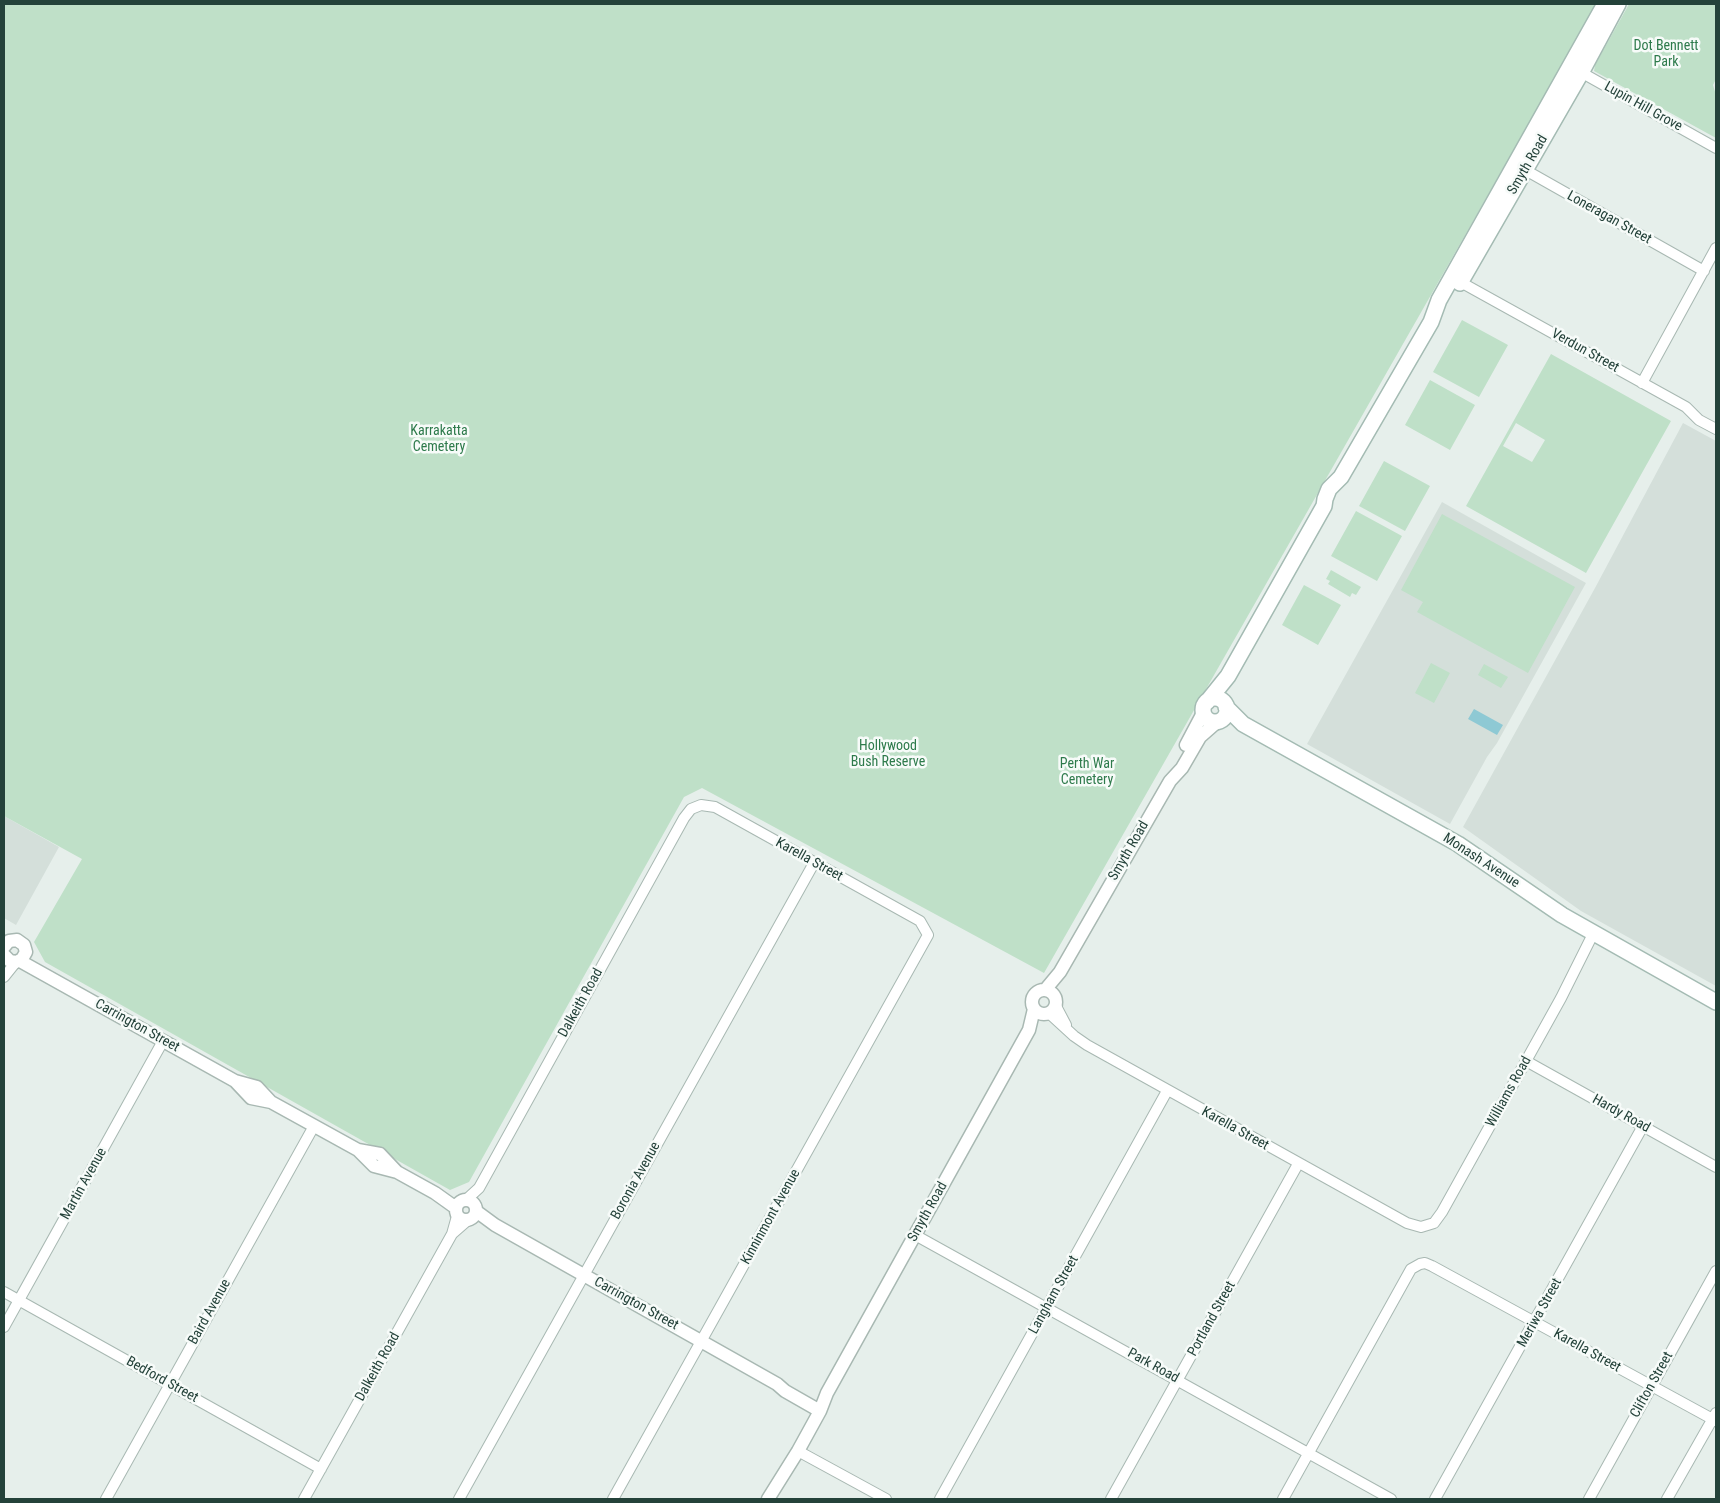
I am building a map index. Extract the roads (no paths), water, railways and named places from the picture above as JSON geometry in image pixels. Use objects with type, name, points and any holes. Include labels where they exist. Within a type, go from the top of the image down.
[{"type":"main road","name":"Smyth Road","points":[[1575,69],[1605,4]]},
{"type":"main road","name":"Smyth Road","points":[[1206,706],[1228,676],[1324,506],[1329,489],[1341,477],[1431,322],[1439,300],[1456,280],[1575,69],[1618,4]]},
{"type":"main road","name":"Smyth Road","points":[[1226,706],[1228,676]]},
{"type":"main road","points":[[1217,699],[1226,706],[1226,714],[1218,721],[1208,719],[1206,706],[1217,699]]},
{"type":"main road","name":"Monash Avenue","points":[[1226,706],[1242,724],[1458,844],[1548,906],[1593,934],[1716,1002]]},
{"type":"main road","name":"Monash Avenue","points":[[1218,721],[1242,724]]},
{"type":"street","name":"Lupin Hill Grove","points":[[1575,69],[1716,148]]},
{"type":"street","name":"Loneragan Street","points":[[1520,167],[1704,271]]},
{"type":"street","points":[[1642,383],[1716,248]]},
{"type":"street","name":"Verdun Street","points":[[1456,280],[1686,407],[1699,420],[1716,429]]},
{"type":"street","name":"Smyth Road","points":[[1170,782],[1175,765],[1201,720],[1206,706]]},
{"type":"street","name":"Smyth Road","points":[[768,1499],[789,1456],[821,1404],[1029,1030],[1048,1005],[1060,972],[1170,782],[1182,768],[1200,737],[1218,721]]},
{"type":"street","name":"Karella Street","points":[[684,818],[691,809],[701,805],[715,808],[920,921],[928,935]]},
{"type":"street","name":"Dalkeith Road","points":[[304,1499],[467,1210],[684,818]]},
{"type":"street","name":"Boronia Avenue","points":[[459,1499],[814,863]]},
{"type":"street","name":"Williams Road","points":[[1407,1224],[1421,1227],[1434,1223],[1442,1212],[1561,998],[1593,934]]},
{"type":"street","name":"Kinninmont Avenue","points":[[613,1499],[928,935]]},
{"type":"street","points":[[4,977],[10,953]]},
{"type":"street","name":"Carrington Street","points":[[10,953],[235,1081],[257,1087],[271,1102],[358,1150],[380,1154],[397,1172],[778,1384],[789,1386],[821,1404]]},
{"type":"street","name":"Karella Street","points":[[1048,1005],[1074,1036],[1087,1045],[1407,1224]]},
{"type":"street","name":"Martin Avenue","points":[[4,1327],[164,1041]]},
{"type":"street","name":"Hardy Road","points":[[1526,1062],[1716,1167]]},
{"type":"street","name":"Langham Street","points":[[940,1499],[1167,1091]]},
{"type":"street","name":"Baird Avenue","points":[[106,1499],[314,1126]]},
{"type":"street","name":"Meriwa Street","points":[[1436,1499],[1643,1126]]},
{"type":"street","name":"Portland Street","points":[[1111,1499],[1298,1164]]},
{"type":"street","name":"Park Road","points":[[915,1235],[1391,1499]]},
{"type":"street","name":"Karella Street","points":[[1308,1453],[1411,1269],[1425,1263],[1651,1386],[1715,1418]]},
{"type":"street","name":"Clifton Street","points":[[1589,1499],[1716,1271]]},
{"type":"street","name":"Bedford Street","points":[[4,1292],[321,1468]]},
{"type":"street","name":"Smyth Road","points":[[776,1484],[798,1451],[821,1404]]},
{"type":"street","points":[[1667,1499],[1715,1418]]},
{"type":"street","points":[[798,1451],[886,1499]]},
{"type":"street","points":[[1283,1499],[1308,1453]]},
{"type":"water","points":[[1474,709],[1503,725],[1497,735],[1468,719]]},
{"type":"park label","name":"Dot Bennett Park","points":[[1666,54]]},
{"type":"park label","name":"Karrakatta Cemetery","points":[[439,440]]},
{"type":"park label","name":"Hollywood Bush Reserve","points":[[888,754]]},
{"type":"park label","name":"Perth War Cemetery","points":[[1087,772]]}]
